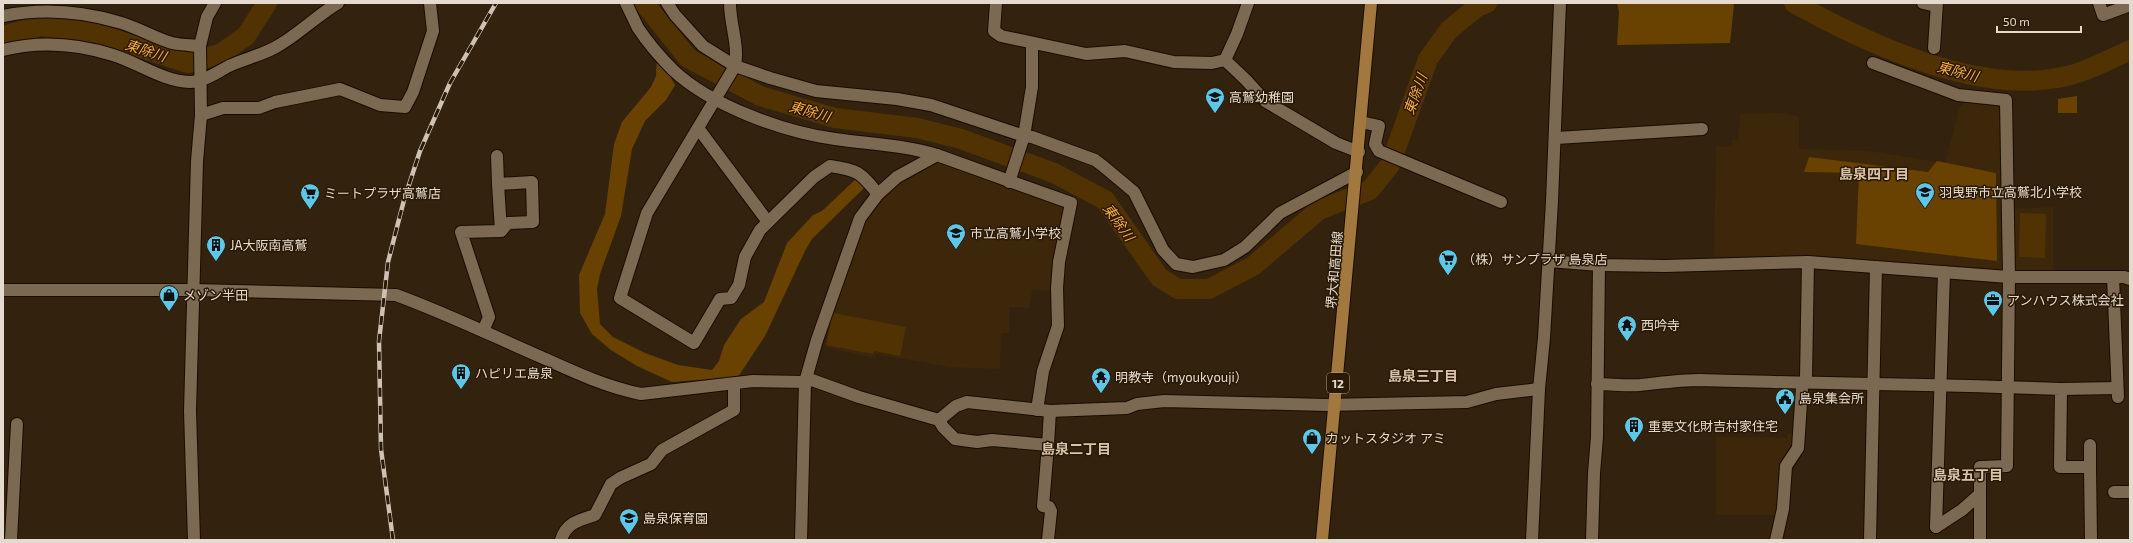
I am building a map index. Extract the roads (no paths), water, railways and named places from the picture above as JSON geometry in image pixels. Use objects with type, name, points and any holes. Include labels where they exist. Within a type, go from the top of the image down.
[{"type":"main road","name":"堺大和高田線","points":[[1322,540],[1336,405],[1371,3]]},
{"type":"street","points":[[194,540],[190,411],[202,80],[200,46],[207,16],[215,3]]},
{"type":"street","points":[[3,50],[32,44],[53,44],[114,55],[171,79],[191,82],[202,80],[229,66],[276,47],[338,3]]},
{"type":"street","points":[[201,115],[223,108],[259,108],[275,102],[340,89],[380,105],[405,107],[413,92],[433,31],[430,3]]},
{"type":"street","points":[[626,3],[638,27],[672,69],[690,84],[719,100],[786,128],[811,135],[842,140],[912,147],[1071,203],[1059,262],[1057,288],[1058,326],[1044,371],[1037,410]]},
{"type":"street","points":[[667,3],[675,15],[703,46],[735,66],[816,91],[897,99],[931,105],[1024,136],[1032,137],[1099,163],[1134,192],[1163,250],[1176,264],[1193,267],[1224,260],[1245,247],[1280,213],[1356,176]]},
{"type":"street","points":[[730,3],[730,16],[737,53],[735,66],[719,100],[698,128],[647,213],[620,298],[694,343],[720,298],[731,298],[739,285],[745,257],[760,230],[814,177],[830,166],[855,170],[864,176],[878,194]]},
{"type":"street","points":[[996,3],[994,31],[1001,36],[1026,40],[1032,43],[1086,54],[1125,51],[1174,62],[1212,63],[1225,60]]},
{"type":"street","points":[[1225,60],[1237,34],[1248,3]]},
{"type":"street","points":[[1532,540],[1539,389],[1544,338],[1556,138],[1560,3]]},
{"type":"street","points":[[1923,3],[1936,4],[1934,48]]},
{"type":"street","points":[[2099,3],[2103,15],[2130,5]]},
{"type":"street","points":[[3,16],[22,12],[47,11],[88,15],[119,22],[172,43],[200,46]]},
{"type":"street","points":[[1009,180],[1024,136],[1032,87],[1032,43]]},
{"type":"street","points":[[1225,60],[1265,101],[1336,142],[1359,152]]},
{"type":"street","points":[[1873,63],[1958,95],[2006,100],[2009,277],[2006,466],[1980,467],[1980,540]]},
{"type":"street","points":[[1361,122],[1379,126],[1375,144],[1379,150],[1415,167],[1501,202]]},
{"type":"street","points":[[698,128],[768,222]]},
{"type":"street","points":[[1556,138],[1702,129]]},
{"type":"street","points":[[801,540],[805,382],[817,340],[860,218],[878,194],[897,177],[937,155]]},
{"type":"street","points":[[497,156],[501,231]]},
{"type":"street","points":[[483,331],[489,317],[461,232],[501,231],[508,223],[533,222],[532,182],[498,184]]},
{"type":"street","points":[[1549,260],[1599,265],[1688,266],[1808,262],[2009,277],[2113,277],[2130,279]]},
{"type":"street","points":[[1776,540],[1784,509],[1786,466],[1798,448],[1802,388],[1805,382],[1808,262]]},
{"type":"street","points":[[1592,540],[1599,265]]},
{"type":"street","points":[[1870,540],[1872,384],[1876,267]]},
{"type":"street","points":[[1944,272],[1936,527],[1962,510],[1980,494]]},
{"type":"street","points":[[1597,384],[1638,385],[1668,381],[1700,380],[1719,382],[1805,382],[2007,387],[2117,392],[2113,277]]},
{"type":"street","points":[[3,290],[194,290],[396,295],[424,305],[586,377],[624,391],[641,394],[753,381],[805,382],[812,380],[859,397],[939,420],[943,427],[955,439],[977,442],[992,440],[1048,445]]},
{"type":"street","points":[[561,540],[565,529],[575,521],[595,515],[611,484],[620,478],[650,464],[662,450],[734,410],[734,384]]},
{"type":"street","points":[[939,420],[956,406],[967,402],[1050,411],[1127,408],[1137,404],[1164,401],[1336,405],[1467,402],[1496,394],[1539,389]]},
{"type":"street","points":[[2061,390],[2060,467],[2090,467]]},
{"type":"street","points":[[1048,540],[1051,511],[1049,507],[1043,506],[1050,411]]},
{"type":"street","points":[[11,540],[17,424]]},
{"type":"street","points":[[2090,445],[2091,540]]},
{"type":"street","points":[[2114,492],[2130,492]]},
{"type":"waterway","name":"東除川","points":[[3,36],[40,26],[92,32],[188,63],[220,54],[246,36],[267,3]]},
{"type":"waterway","name":"東除川","points":[[644,3],[688,58],[760,96],[835,118],[917,128],[961,139],[1054,173],[1105,200],[1159,277],[1178,289],[1209,289],[1253,266],[1319,210],[1370,190],[1390,165],[1428,59],[1449,30],[1477,7],[1487,3]]},
{"type":"waterway","name":"東除川","points":[[1794,3],[1854,34],[1921,61],[1956,71],[1991,78],[2025,81],[2067,76],[2094,67],[2130,50]]},
{"type":"railway","points":[[393,540],[381,449],[379,341],[388,262],[404,200],[420,151],[450,83],[496,3]]},
{"type":"place","name":"高鷲幼稚園","points":[[1215,114]]},
{"type":"place","name":"羽曳野市立高鷲北小学校","points":[[1925,209]]},
{"type":"place","name":"ミートプラザ高鷲店","points":[[310,210]]},
{"type":"place","name":"市立高鷲小学校","points":[[956,250]]},
{"type":"place","name":"JA大阪南高鷲","points":[[216,262]]},
{"type":"place","name":"（株）サンプラザ 島泉店","points":[[1448,276]]},
{"type":"place","name":"メゾン半田","points":[[169,312]]},
{"type":"place","name":"アンハウス株式会社","points":[[1993,317]]},
{"type":"place","name":"西吟寺","points":[[1627,342]]},
{"type":"place","name":"ハピリエ島泉","points":[[461,390]]},
{"type":"place","name":"明教寺（myoukyouji）","points":[[1101,394]]},
{"type":"place","name":"島泉集会所","points":[[1785,415]]},
{"type":"place","name":"重要文化財吉村家住宅","points":[[1634,443]]},
{"type":"place","name":"カットスタジオ アミ","points":[[1312,455]]},
{"type":"place","name":"島泉保育園","points":[[629,535]]},
{"type":"district","name":"島泉四丁目","points":[[1874,173]]},
{"type":"district","name":"島泉三丁目","points":[[1423,375]]},
{"type":"district","name":"島泉二丁目","points":[[1076,448]]},
{"type":"district","name":"島泉五丁目","points":[[1968,474]]}]
